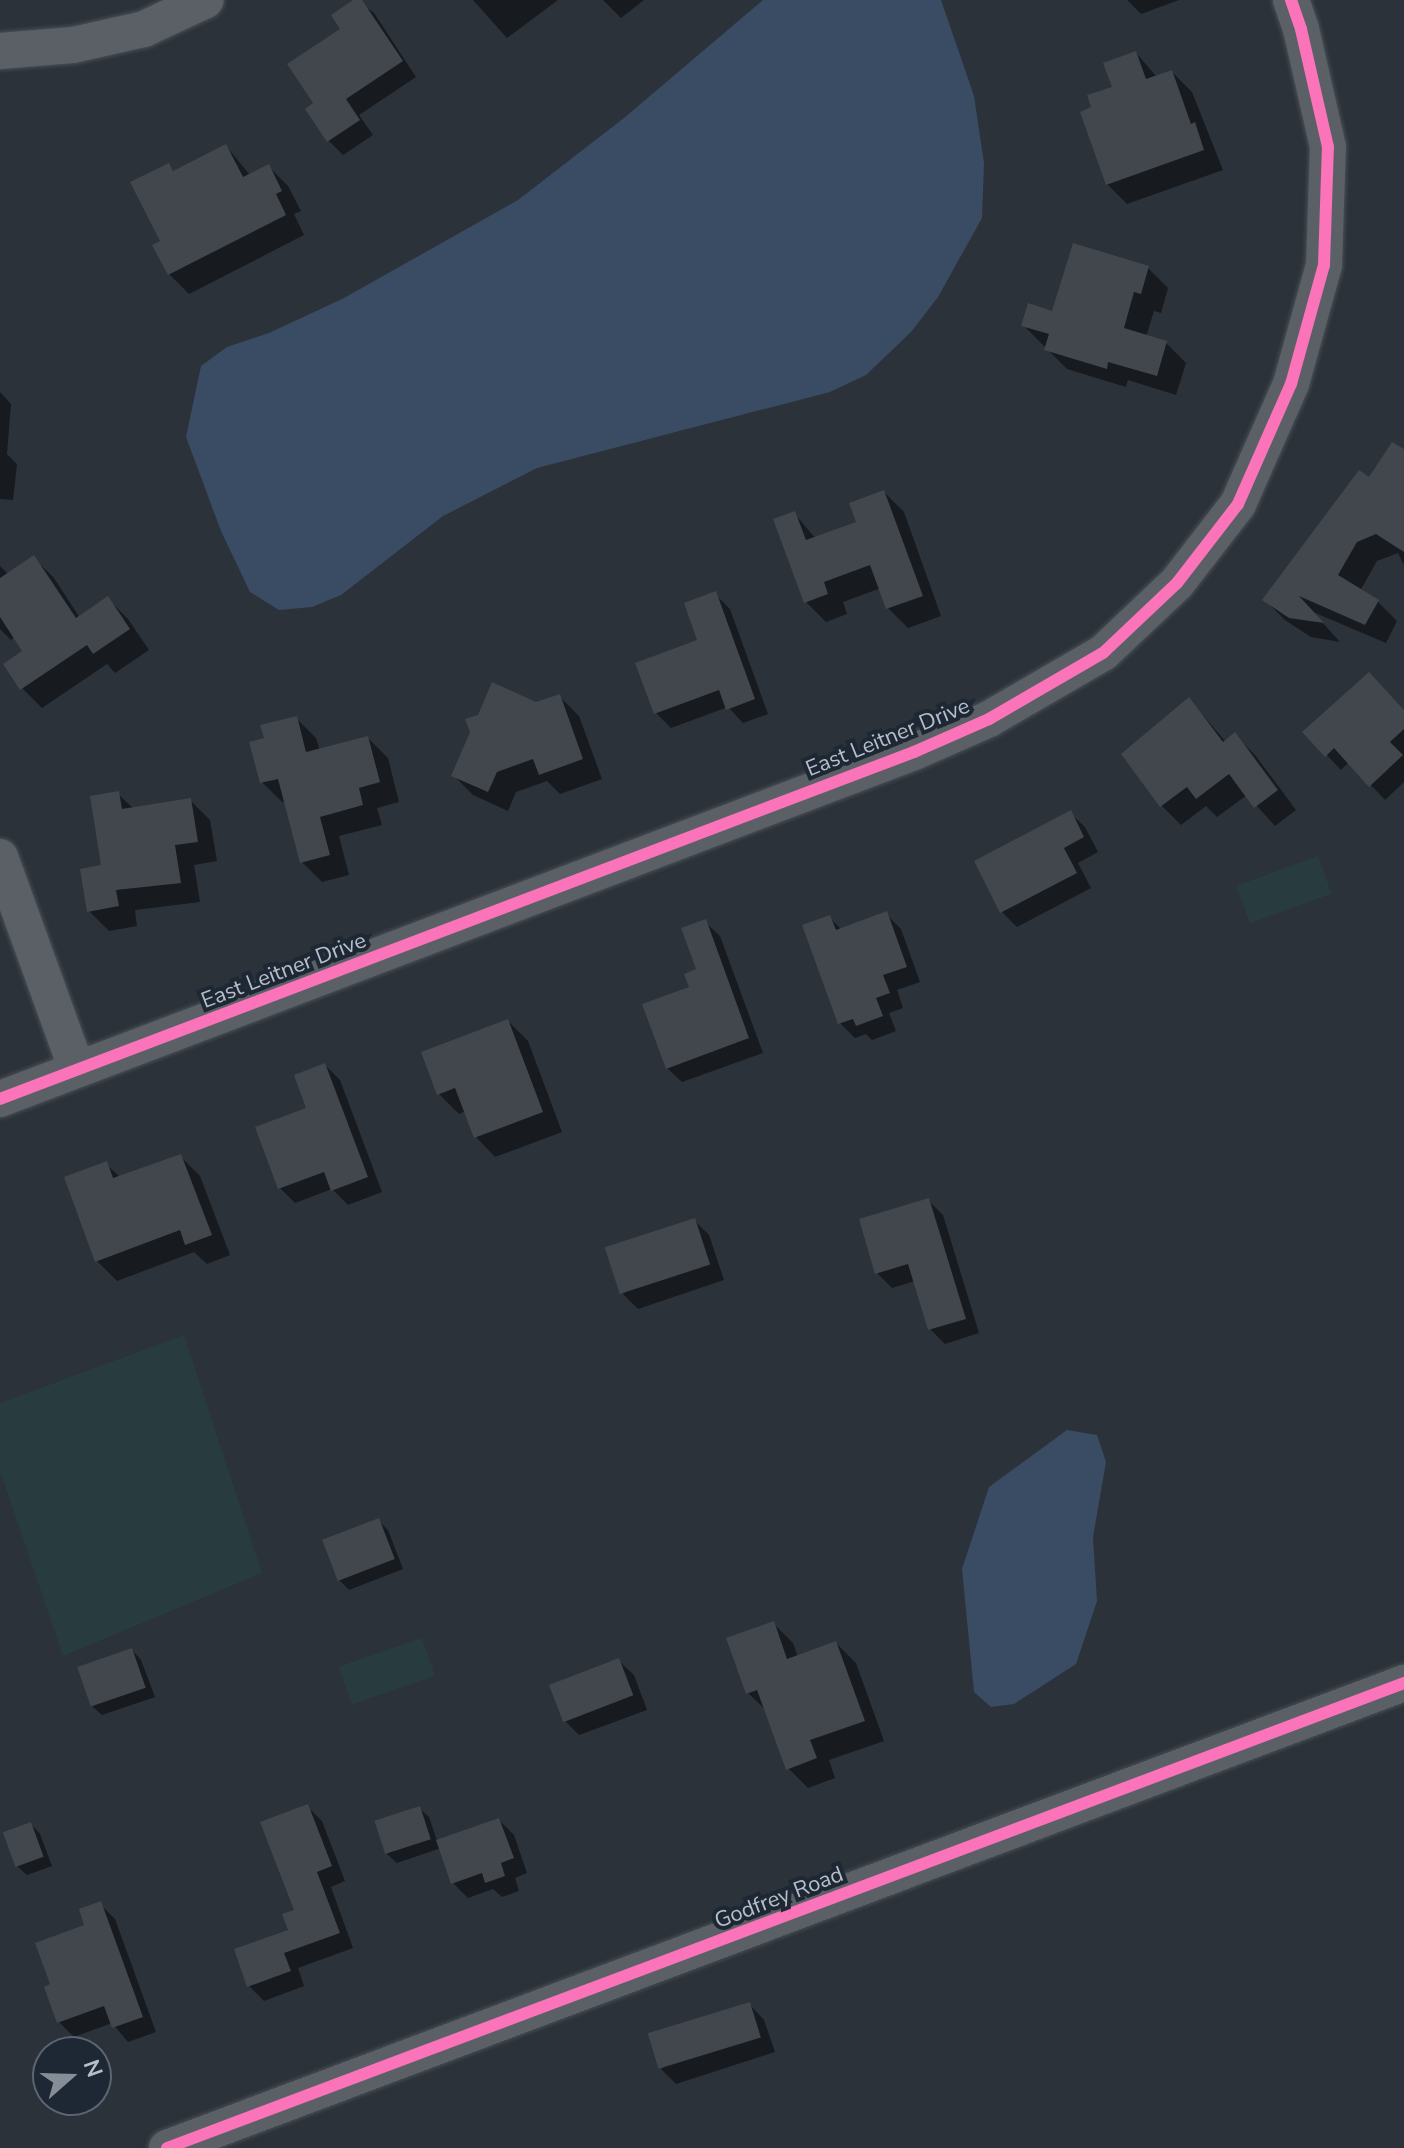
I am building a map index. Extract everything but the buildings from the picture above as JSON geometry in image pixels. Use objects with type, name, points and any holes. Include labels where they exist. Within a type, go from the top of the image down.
[{"type":"street","points":[[0,51],[73,45],[144,29],[206,0]]},
{"type":"street","name":"East Leitner Drive","points":[[0,1099],[914,752],[982,723],[1103,653],[1177,583],[1238,504],[1291,384],[1324,265],[1328,147],[1291,0]]},
{"type":"street","points":[[0,857],[77,1070]]},
{"type":"street","name":"Godfrey Road","points":[[167,2148],[1404,1683]]},
{"type":"green space","points":[[1318,856],[1332,894],[1250,923],[1236,886]]},
{"type":"green space","points":[[184,1335],[262,1573],[63,1656],[0,1471],[0,1403]]},
{"type":"green space","points":[[422,1638],[435,1676],[352,1704],[339,1667]]},
{"type":"water","points":[[763,0],[941,0],[974,96],[984,163],[982,218],[938,297],[911,332],[866,375],[830,392],[537,468],[443,516],[341,595],[312,607],[279,610],[250,592],[221,531],[186,437],[201,366],[227,347],[269,333],[344,298],[518,200],[624,118]]},
{"type":"water","points":[[1067,1430],[1097,1435],[1106,1462],[1093,1537],[1097,1601],[1076,1664],[1014,1704],[991,1707],[974,1692],[962,1569],[989,1487]]},
{"type":"cycle path","points":[[0,1099],[914,752],[989,719],[1103,653],[1177,583],[1238,504],[1291,384],[1324,265],[1328,147],[1301,29],[1291,0]]},
{"type":"cycle path","points":[[167,2148],[1404,1683]]}]
